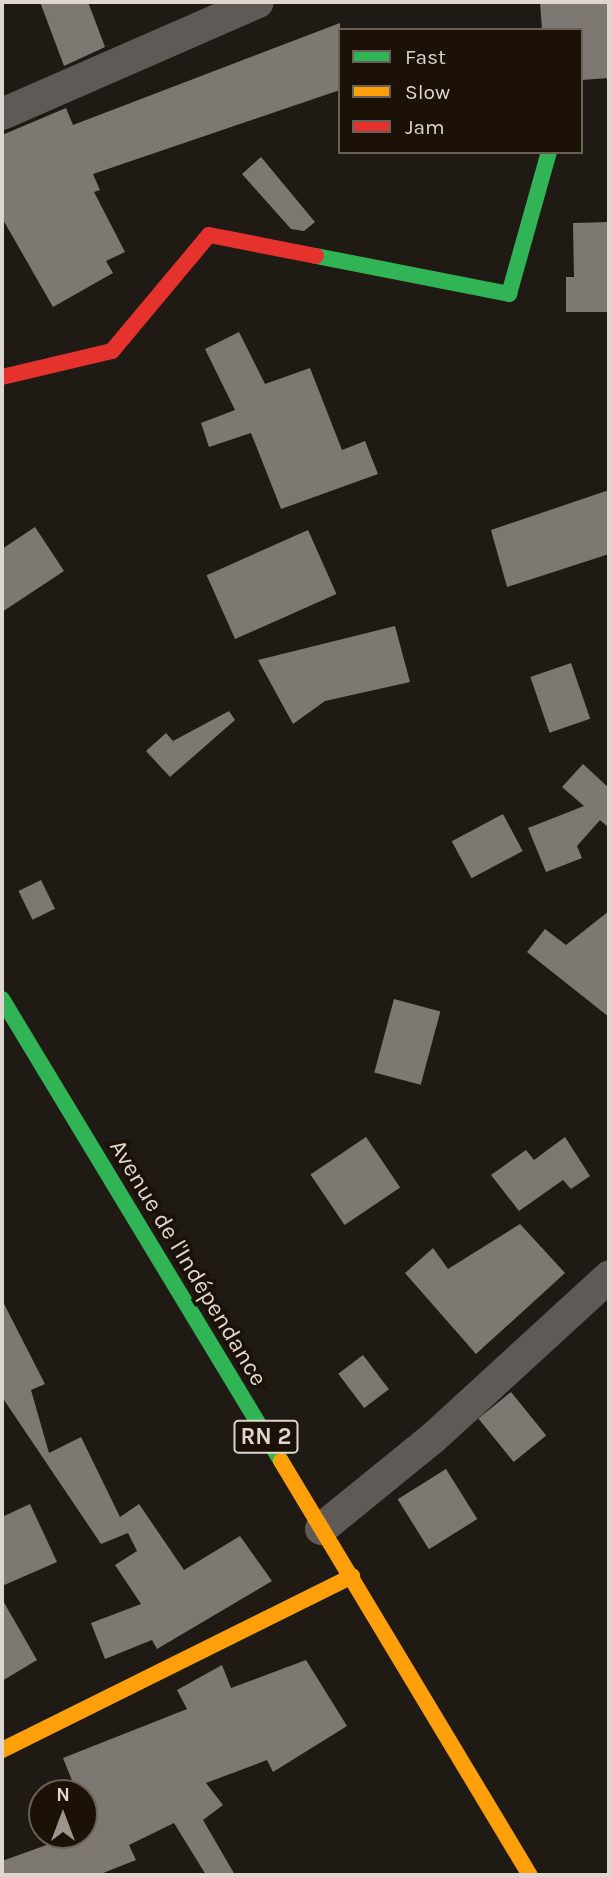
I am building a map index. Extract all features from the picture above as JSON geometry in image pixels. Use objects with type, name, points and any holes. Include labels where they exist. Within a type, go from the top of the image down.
[{"type":"street","points":[[2,114],[258,2]]},
{"type":"street","points":[[2,377],[112,351],[209,235],[509,294],[548,154]]},
{"type":"street","name":"Avenue de l'Indépendance","points":[[2,999],[530,1875]]},
{"type":"street","points":[[321,1529],[433,1438],[609,1277]]},
{"type":"street","points":[[2,1750],[352,1576]]},
{"type":"building","points":[[40,2],[88,2],[105,47],[64,66]]},
{"type":"building","points":[[540,2],[609,2],[609,78],[583,80],[583,28],[542,28]]},
{"type":"building","points":[[340,23],[338,91],[93,174],[100,190],[94,192],[125,252],[106,261],[113,273],[53,307],[2,218],[2,135],[66,108],[73,125]]},
{"type":"building","points":[[261,157],[315,222],[304,231],[291,229],[242,174]]},
{"type":"building","points":[[609,222],[609,312],[566,312],[566,277],[574,277],[573,223]]},
{"type":"building","points":[[239,332],[265,384],[310,368],[342,450],[365,441],[378,474],[281,509],[251,433],[209,447],[201,423],[235,410],[205,349]]},
{"type":"building","points":[[609,490],[609,554],[507,587],[491,530]]},
{"type":"building","points":[[35,527],[64,571],[2,612],[2,549]]},
{"type":"building","points":[[308,530],[336,594],[235,639],[207,575]]},
{"type":"building","points":[[395,626],[410,682],[325,701],[293,724],[258,660]]},
{"type":"building","points":[[571,663],[590,719],[550,733],[530,677]]},
{"type":"building","points":[[229,711],[235,720],[170,777],[146,751],[166,733],[173,741]]},
{"type":"building","points":[[583,764],[609,788],[609,828],[600,820],[577,846],[582,858],[546,872],[528,828],[584,806],[562,787]]},
{"type":"building","points":[[503,814],[523,851],[472,878],[452,841]]},
{"type":"building","points":[[41,880],[55,909],[33,920],[19,891]]},
{"type":"building","points":[[609,911],[609,1017],[527,952],[545,929],[566,945]]},
{"type":"building","points":[[394,999],[440,1011],[421,1085],[374,1072]]},
{"type":"building","points":[[366,1137],[400,1188],[345,1225],[310,1174]]},
{"type":"building","points":[[565,1137],[590,1176],[571,1189],[563,1180],[519,1211],[491,1175],[526,1150],[534,1160]]},
{"type":"building","points":[[520,1224],[565,1273],[476,1354],[405,1273],[433,1248],[448,1269]]},
{"type":"building","points":[[2,1300],[45,1384],[31,1390],[49,1453],[81,1437],[120,1517],[139,1504],[184,1570],[240,1536],[272,1581],[157,1649],[152,1640],[105,1659],[91,1623],[141,1604],[115,1565],[137,1551],[128,1533],[101,1544],[2,1397]]},
{"type":"building","points":[[363,1355],[389,1389],[364,1408],[338,1374]]},
{"type":"building","points":[[511,1392],[546,1436],[514,1462],[478,1418]]},
{"type":"building","points":[[446,1469],[477,1519],[429,1549],[398,1499]]},
{"type":"building","points":[[30,1504],[57,1562],[2,1586],[2,1517]]},
{"type":"building","points":[[2,1599],[37,1660],[2,1681]]},
{"type":"building","points":[[306,1660],[347,1726],[273,1772],[267,1760],[206,1783],[223,1805],[203,1820],[235,1875],[206,1875],[174,1823],[129,1845],[136,1860],[98,1875],[2,1875],[2,1861],[35,1849],[98,1849],[98,1779],[71,1779],[63,1758],[187,1709],[177,1690],[222,1665],[231,1688]]},
{"type":"traffic: fast","points":[[316,256],[509,294],[548,154]]},
{"type":"traffic: fast","points":[[2,999],[281,1461]]},
{"type":"traffic: slow","points":[[281,1461],[530,1875]]},
{"type":"traffic: slow","points":[[2,1750],[352,1576]]},
{"type":"traffic: jam","points":[[2,377],[112,351],[209,235],[316,256]]}]
